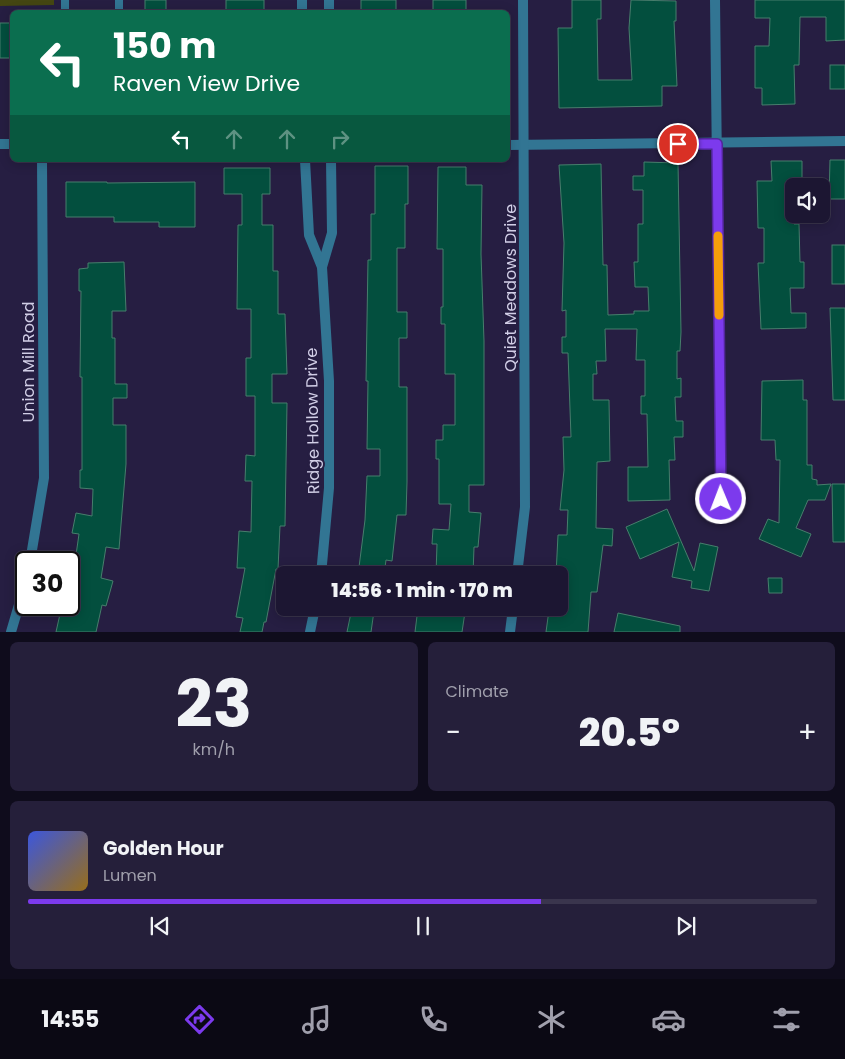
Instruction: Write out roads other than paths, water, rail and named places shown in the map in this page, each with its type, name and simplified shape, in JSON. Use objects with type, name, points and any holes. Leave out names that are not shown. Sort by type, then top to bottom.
[{"type":"street","name":"Quiet Meadows Drive","points":[[518,566],[525,507],[525,146],[522,0]]},
{"type":"street","points":[[715,0],[721,499]]},
{"type":"street","points":[[510,145],[845,141]]},
{"type":"street","name":"Union Mill Road","points":[[32,551],[44,478],[42,162]]},
{"type":"street","name":"Ridge Hollow Drive","points":[[305,162],[309,235],[322,267],[329,381],[329,488],[322,566]]},
{"type":"street","name":"Ridge Hollow Drive","points":[[322,267],[332,234],[331,162]]},
{"type":"street","points":[[11,632],[16,616]]},
{"type":"street","points":[[310,632],[313,616]]},
{"type":"street","points":[[510,632],[512,616]]}]
